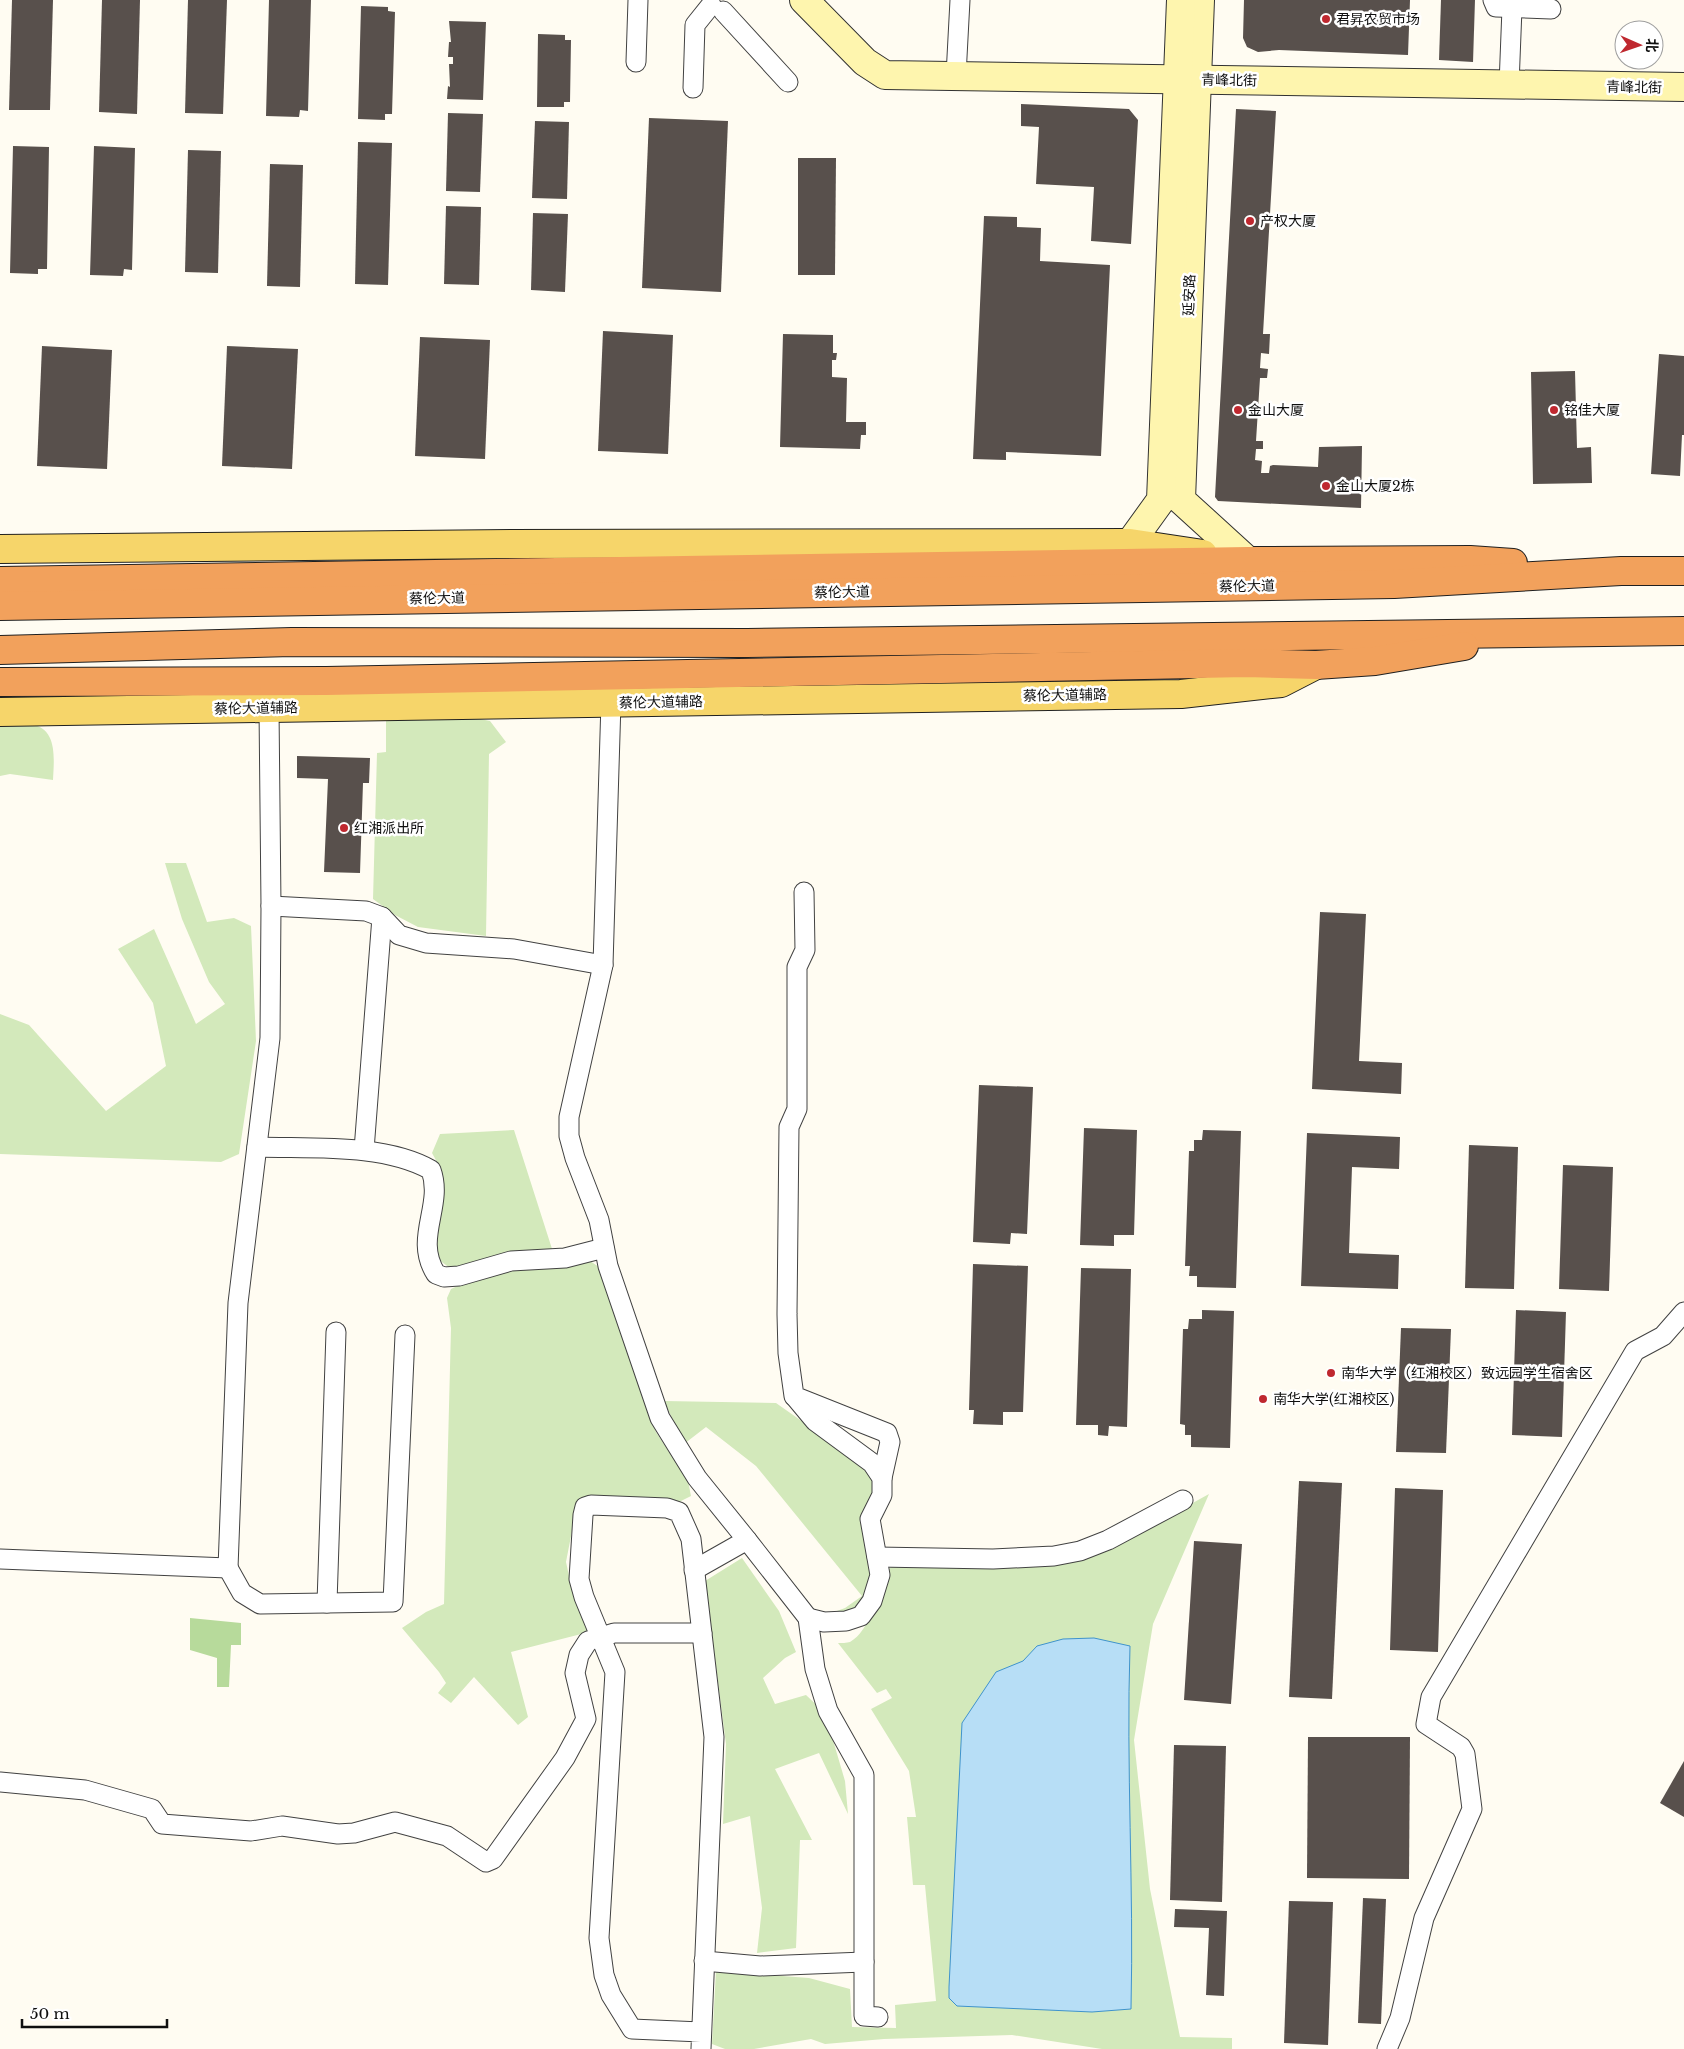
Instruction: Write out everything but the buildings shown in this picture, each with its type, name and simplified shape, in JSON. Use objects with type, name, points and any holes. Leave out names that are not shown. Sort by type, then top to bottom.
[{"type":"highway","points":[[0,581],[1248,561],[1470,560],[1621,571]]},
{"type":"highway","name":"蔡伦大道","points":[[0,606],[1394,584],[1621,571],[1684,571]]},
{"type":"highway","points":[[0,650],[292,642],[747,642],[1684,631]]},
{"type":"highway","points":[[0,682],[336,681],[1248,664],[1316,665],[1375,661],[1548,632]]},
{"type":"main road","name":"青峰北街","points":[[804,0],[865,62],[885,75],[1684,88]]},
{"type":"main road","name":"延安路","points":[[1180,0],[1187,80],[1181,500],[1248,561]]},
{"type":"main road","name":"延安路","points":[[1130,543],[1161,500],[1187,80],[1200,0]]},
{"type":"main road","points":[[0,549],[512,544],[1130,543],[1248,561]]},
{"type":"main road","name":"蔡伦大道辅路","points":[[0,712],[1181,694],[1281,683],[1316,665]]},
{"type":"street","points":[[636,62],[638,0]]},
{"type":"street","points":[[956,76],[960,0]]},
{"type":"street","points":[[1493,0],[1496,7],[1551,9]]},
{"type":"street","points":[[693,88],[696,25],[719,4],[788,82]]},
{"type":"street","points":[[1508,85],[1512,8]]},
{"type":"street","points":[[611,702],[603,966],[569,1117],[569,1136],[575,1158],[599,1220],[608,1266],[660,1418],[697,1478],[808,1618],[815,1669],[828,1711],[864,1775],[864,2016],[878,2017]]},
{"type":"street","points":[[269,708],[270,1038],[238,1303],[228,1568],[242,1593],[260,1604],[394,1602],[405,1335]]},
{"type":"street","points":[[804,892],[805,950],[797,967],[797,1109],[789,1127],[788,1353],[794,1396],[815,1421],[872,1463],[882,1478]]},
{"type":"street","points":[[271,906],[366,911],[382,917],[398,935],[426,943],[514,949],[603,966]]},
{"type":"street","points":[[364,1150],[382,917]]},
{"type":"street","points":[[257,1148],[364,1150],[419,1163],[431,1170],[435,1182],[435,1197],[428,1221],[426,1246],[428,1262],[436,1274],[444,1277],[459,1276],[511,1261],[565,1258],[604,1248]]},
{"type":"street","points":[[1387,2049],[1400,2018],[1424,1918],[1472,1809],[1465,1754],[1461,1747],[1426,1724],[1431,1697],[1635,1351],[1663,1336],[1684,1312]]},
{"type":"street","points":[[328,1603],[336,1332]]},
{"type":"street","points":[[794,1396],[887,1433],[890,1442],[882,1478],[882,1495],[870,1519],[880,1575],[872,1601],[861,1616],[846,1621],[824,1622],[808,1618]]},
{"type":"street","points":[[877,1557],[993,1559],[1054,1556],[1080,1551],[1108,1540],[1183,1500]]},
{"type":"street","points":[[591,1505],[658,1508],[679,1512],[691,1539],[702,1633],[714,1738],[701,2041],[632,2029],[611,1996],[604,1975],[599,1938],[615,1672],[584,1597],[579,1579],[585,1507],[591,1505]]},
{"type":"street","points":[[694,1570],[747,1540]]},
{"type":"street","points":[[0,1560],[228,1568]]},
{"type":"street","points":[[0,1782],[85,1790],[152,1809],[162,1824],[251,1831],[282,1826],[338,1834],[354,1833],[395,1822],[447,1836],[486,1862],[493,1859],[565,1758],[586,1719],[576,1673],[579,1655],[588,1642],[614,1633],[702,1633]]},
{"type":"street","points":[[704,1961],[760,1966],[864,1962]]},
{"type":"green space","points":[[386,716],[480,719],[490,721],[506,742],[489,754],[486,936],[418,927],[395,915],[373,899],[377,753],[386,752]]},
{"type":"green space","points":[[30,724],[46,731],[50,738],[54,754],[53,780],[10,774],[0,776],[0,725]]},
{"type":"green space","points":[[165,863],[186,863],[207,922],[234,918],[251,926],[256,1041],[239,1154],[221,1162],[0,1154],[0,1014],[29,1025],[106,1111],[166,1066],[153,1003],[118,949],[154,929],[196,1024],[225,1004],[209,982],[182,919]]},
{"type":"green space","points":[[514,1130],[553,1252],[521,1251],[503,1253],[482,1264],[450,1268],[439,1260],[436,1254],[436,1224],[442,1177],[432,1153],[440,1134]]},
{"type":"green space","points":[[578,1260],[590,1261],[599,1267],[656,1432],[688,1481],[691,1496],[673,1505],[577,1505],[566,1562],[573,1594],[589,1632],[511,1652],[528,1717],[518,1725],[474,1677],[451,1703],[438,1693],[446,1683],[402,1628],[426,1612],[444,1604],[451,1328],[447,1298],[451,1289],[481,1275]]},
{"type":"green space","points":[[664,1401],[776,1403],[870,1469],[878,1481],[872,1584],[855,1614],[826,1615],[845,1608],[862,1596],[756,1466],[706,1427],[684,1444]]},
{"type":"green space","points":[[1209,1494],[1153,1624],[1134,1740],[1150,1889],[1180,2037],[1232,2038],[1232,2049],[1102,2049],[1012,2035],[884,2039],[825,2044],[811,2039],[754,2049],[725,2049],[712,2044],[716,1971],[809,1978],[850,1989],[852,2027],[896,2028],[895,2005],[936,2001],[925,1885],[913,1885],[907,1817],[916,1817],[909,1771],[871,1709],[892,1698],[886,1689],[877,1693],[838,1643],[850,1642],[863,1629],[877,1600],[885,1573],[894,1564],[995,1566],[1077,1561],[1111,1548]]},
{"type":"green space","points":[[742,1558],[779,1611],[796,1652],[785,1658],[763,1678],[775,1704],[806,1695],[825,1713],[845,1781],[848,1814],[819,1753],[775,1769],[812,1840],[800,1840],[796,1948],[757,1953],[762,1908],[750,1816],[723,1824],[726,1744],[705,1581]]},
{"type":"green space","points":[[190,1618],[241,1623],[241,1645],[231,1645],[229,1687],[217,1687],[217,1658],[190,1650]]},
{"type":"water","points":[[1094,1638],[1130,1646],[1131,2009],[1092,2012],[957,2006],[949,1998],[949,1987],[962,1723],[996,1672],[1023,1661],[1037,1646],[1063,1639]]},
{"type":"place","name":"君昇农贸市场","points":[[1326,19]]},
{"type":"place","name":"产权大厦","points":[[1250,221]]},
{"type":"place","name":"金山大厦","points":[[1238,410]]},
{"type":"place","name":"铭佳大厦","points":[[1554,410]]},
{"type":"place","name":"金山大厦2栋","points":[[1326,486]]},
{"type":"place","name":"红湘派出所","points":[[344,828]]},
{"type":"place","name":"南华大学（红湘校区）致远园学生宿舍区","points":[[1331,1373]]},
{"type":"place","name":"南华大学(红湘校区)","points":[[1263,1399]]}]
